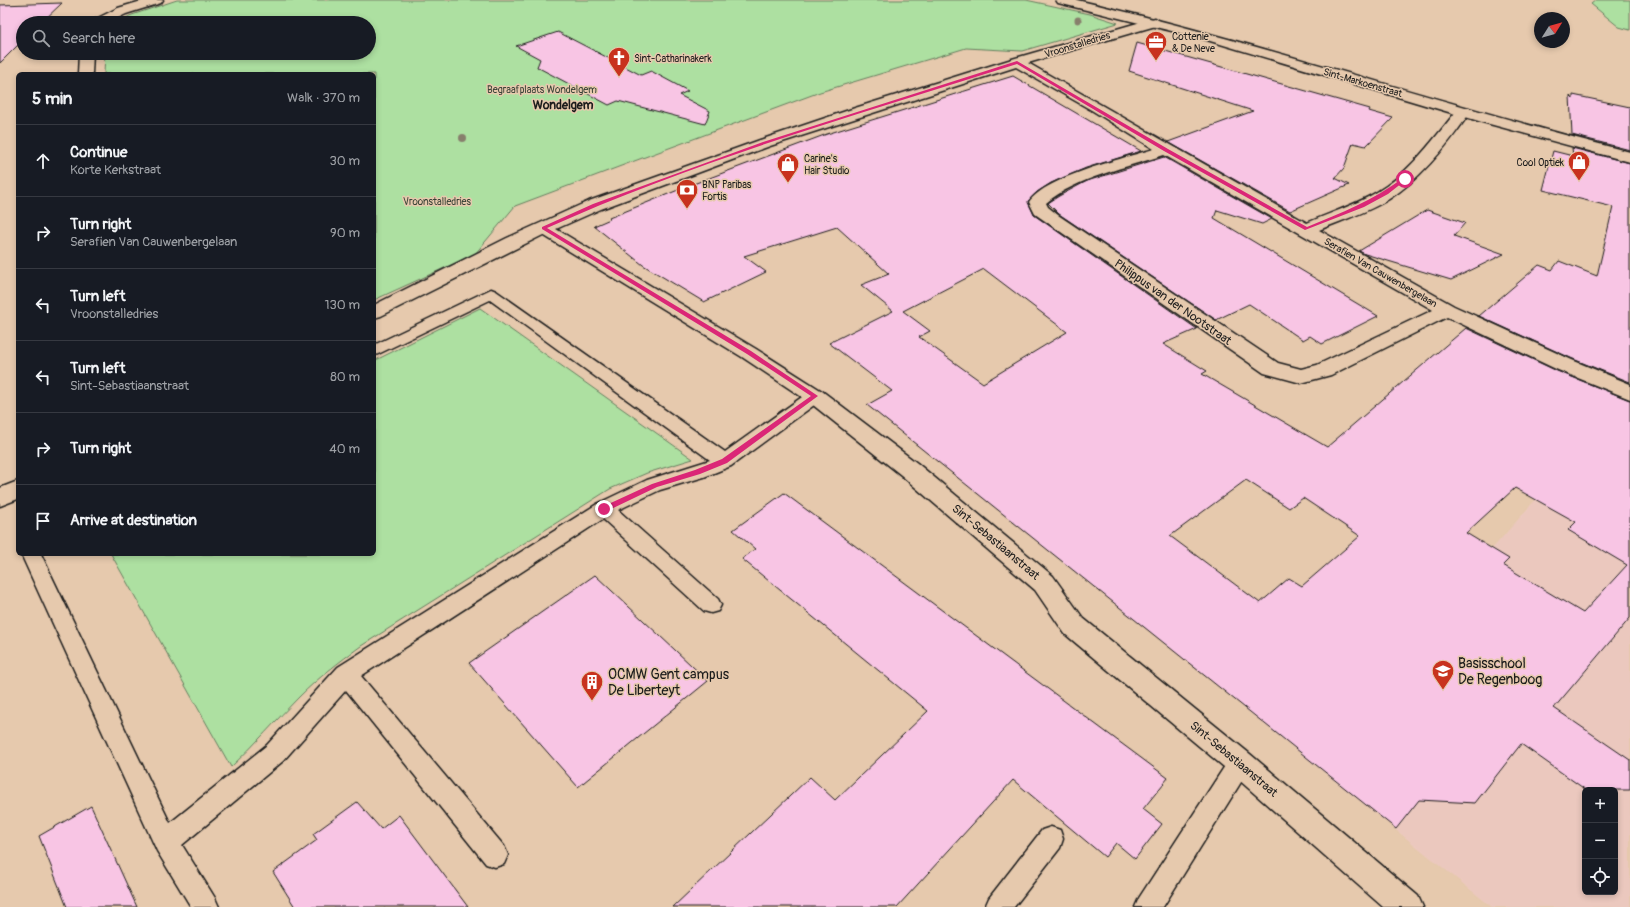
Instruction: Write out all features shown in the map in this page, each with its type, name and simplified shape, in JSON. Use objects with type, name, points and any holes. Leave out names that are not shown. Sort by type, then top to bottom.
[{"type":"street","points":[[107,16],[120,6],[157,0]]},
{"type":"street","name":"Sint-Markoenstraat","points":[[1062,0],[1155,22],[1630,157]]},
{"type":"street","name":"Vroonstalledries","points":[[376,311],[543,228],[595,205],[764,143],[1017,62],[1155,22]]},
{"type":"street","points":[[84,72],[85,60]]},
{"type":"street","name":"Serafien Van Cauwenbergelaan","points":[[1017,62],[1166,150],[1447,310],[1565,365],[1630,392]]},
{"type":"street","points":[[1307,229],[1362,206],[1386,193],[1405,179],[1464,111]]},
{"type":"street","name":"Philippus van der Nootstraat","points":[[1166,150],[1108,168],[1053,190],[1037,202],[1041,210],[1052,219],[1271,368],[1301,376],[1324,370],[1447,310]]},
{"type":"street","name":"Sint-Sebastiaanstraat","points":[[543,228],[742,348],[815,396],[909,469],[1044,583],[1074,626],[1240,763],[1407,907]]},
{"type":"street","points":[[0,498],[16,490]]},
{"type":"lane","points":[[376,350],[491,294],[725,461]]},
{"type":"lane","points":[[166,842],[275,753],[346,674],[604,509],[654,486],[698,472],[725,461],[815,396]]},
{"type":"lane","points":[[604,509],[711,605]]},
{"type":"lane","points":[[32,556],[166,842],[206,907]]},
{"type":"lane","points":[[346,674],[495,855]]},
{"type":"lane","points":[[1148,907],[1240,763]]},
{"type":"lane","points":[[998,907],[1051,839]]},
{"type":"shaded area","name":"Basisschool De Regenboog","points":[[1575,455],[1630,480],[1630,907],[1492,907],[1240,705],[1444,519],[1492,549]]},
{"type":"green space","name":"Begraafplaats Wondelgem","points":[[177,0],[1026,0],[1090,14],[1118,23],[1022,51],[966,48],[820,92],[645,157],[515,206],[475,254],[376,299],[376,72],[104,72],[105,60],[376,60],[376,16],[130,16]]},
{"type":"green space","points":[[1596,0],[1630,0],[1630,30],[1619,27],[1591,4]]},
{"type":"green space","points":[[480,308],[693,459],[647,473],[610,489],[361,646],[329,670],[306,690],[231,767],[112,556],[376,556],[376,360]]},
{"type":"building","points":[[62,3],[48,16],[16,16],[16,47],[0,63],[0,5]]},
{"type":"building","name":"Sint-Catharinakerk","points":[[558,32],[641,75],[651,71],[688,91],[679,95],[710,111],[705,124],[618,101],[609,105],[537,67],[540,59],[516,46]]},
{"type":"building","points":[[1137,43],[1370,109],[1369,111],[1393,118],[1366,146],[1353,143],[1344,168],[1335,178],[1349,185],[1290,211],[1168,142],[1253,111],[1129,71]]},
{"type":"building","points":[[1013,76],[1141,151],[1086,168],[1051,183],[1037,192],[1028,201],[1034,215],[1197,329],[1163,344],[1207,371],[1202,374],[1327,447],[1466,328],[1557,371],[1630,400],[1630,618],[1554,708],[1630,760],[1630,790],[1618,790],[1618,787],[1582,787],[1521,744],[1475,803],[1419,800],[1396,829],[867,405],[892,391],[829,343],[893,311],[861,285],[889,274],[837,227],[744,256],[766,272],[704,302],[643,265],[594,226],[610,219],[609,218],[688,186],[827,134]],"holes":[[[984,269],[1067,332],[983,383],[919,337],[930,331],[903,311]],[[1246,480],[1289,508],[1303,498],[1360,536],[1302,586],[1289,578],[1260,603],[1170,536]],[[1515,488],[1576,522],[1568,530],[1627,565],[1583,613],[1503,565],[1509,559],[1466,533]]]},
{"type":"building","points":[[1573,95],[1630,107],[1630,150],[1572,135],[1570,96],[1573,99]]},
{"type":"building","points":[[1572,148],[1630,163],[1630,382],[1573,359],[1479,316],[1539,265],[1552,270],[1559,261],[1597,276],[1613,207],[1543,190],[1553,151],[1573,156]]},
{"type":"building","points":[[1164,157],[1272,219],[1262,224],[1217,210],[1214,218],[1378,316],[1322,344],[1310,336],[1303,340],[1249,304],[1216,320],[1059,214],[1048,203],[1087,181]]},
{"type":"building","points":[[1427,210],[1465,223],[1454,236],[1504,254],[1451,280],[1359,251]]},
{"type":"building","name":"OCMW Gent campus De Liberteyt","points":[[784,493],[1168,778],[1143,809],[1162,824],[1135,859],[1116,843],[1105,857],[1013,780],[897,907],[673,907],[810,777],[835,800],[928,711],[742,559],[755,549],[733,530]]},
{"type":"building","points":[[595,575],[708,681],[578,787],[469,663]]},
{"type":"building","points":[[357,802],[381,829],[399,815],[468,907],[295,907],[273,872],[317,840],[313,834]]},
{"type":"building","points":[[91,806],[137,907],[67,907],[39,836]]},
{"type":"place","name":"Cottenie & De Neve","points":[[1156,62]]},
{"type":"place","name":"Sint-Catharinakerk","points":[[619,78]]},
{"type":"place","name":"Cool Optiek","points":[[1579,182]]},
{"type":"place","name":"Carine's Hair Studio","points":[[788,184]]},
{"type":"place","name":"BNP Paribas Fortis","points":[[687,210]]},
{"type":"place","name":"Basisschool De Regenboog","points":[[1443,690]]},
{"type":"place","name":"OCMW Gent campus De Liberteyt","points":[[592,702]]},
{"type":"district","name":"Wondelgem","points":[[563,105]]},
{"type":"route","points":[[604,509],[654,486],[698,472],[725,461],[815,396],[749,353],[543,228],[595,205],[675,177],[764,143],[860,111],[1017,62],[1098,108],[1166,150],[1307,229],[1362,206],[1386,193],[1405,179]]}]
